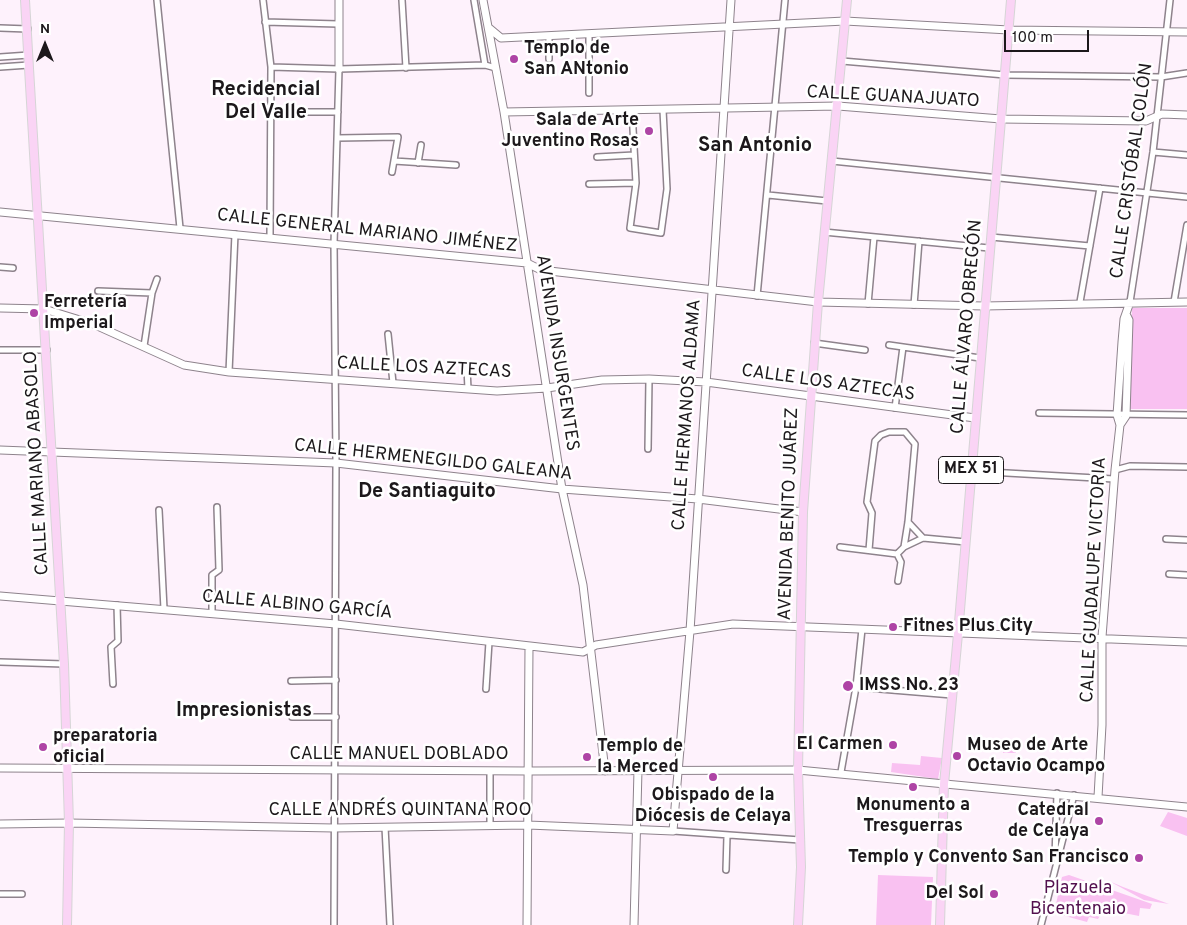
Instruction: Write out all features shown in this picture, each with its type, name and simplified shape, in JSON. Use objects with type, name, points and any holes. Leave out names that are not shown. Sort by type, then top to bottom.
[{"type":"main road","name":"CALLE MARIANO ABASOLO","points":[[25,0],[64,664],[69,823],[67,925]]},
{"type":"main road","points":[[338,69],[339,0]]},
{"type":"main road","name":"AVENIDA INSURGENTES","points":[[483,0],[504,112],[562,489],[583,584],[605,771]]},
{"type":"main road","name":"CALLE HERMANOS ALDAMA","points":[[673,831],[690,631],[731,0]]},
{"type":"main road","name":"AVENIDA BENITO JUÁREZ","points":[[798,925],[800,840],[798,770],[803,512],[814,343],[847,0]]},
{"type":"main road","name":"CALLE ÁLVARO OBREGÓN","points":[[940,925],[944,784],[1011,0]]},
{"type":"main road","points":[[487,26],[500,38],[845,22],[1009,30],[1187,32]]},
{"type":"main road","points":[[496,68],[499,64],[495,46],[500,38]]},
{"type":"main road","name":"CALLE GUANAJUATO","points":[[504,112],[838,106],[1001,120],[1146,121],[1157,116],[1187,115]]},
{"type":"main road","name":"CALLE GENERAL MARIANO JIMÉNEZ","points":[[0,212],[39,214],[527,263],[541,270],[818,302],[984,306],[1080,302],[1187,302]]},
{"type":"main road","name":"CALLE CRISTÓBAL COLÓN","points":[[1127,316],[1130,302]]},
{"type":"main road","name":"CALLE LOS AZTECAS","points":[[0,308],[44,309],[93,324],[184,365],[229,372],[497,391],[547,388],[602,380],[649,379],[706,382],[975,418]]},
{"type":"main road","points":[[1120,424],[1126,416],[1129,320],[1127,316]]},
{"type":"main road","name":"CALLE GUADALUPE VICTORIA","points":[[1098,797],[1102,725],[1102,637],[1120,424],[1117,415],[1122,342],[1124,319],[1127,316]]},
{"type":"main road","name":"CALLE HERMENEGILDO GALEANA","points":[[0,450],[336,463],[562,489],[698,499],[803,512]]},
{"type":"main road","name":"CALLE ALBINO GARCÍA","points":[[0,596],[336,624],[583,652],[596,645],[733,624],[958,634],[1102,637],[1187,642]]},
{"type":"main road","points":[[527,925],[529,647]]},
{"type":"main road","name":"CALLE MANUEL DOBLADO","points":[[0,768],[490,771],[798,770],[841,772],[944,784],[1187,806]]},
{"type":"main road","points":[[634,925],[638,770]]},
{"type":"main road","name":"CALLE ANDRÉS QUINTANA ROO","points":[[0,824],[69,823],[334,828],[528,825],[673,831]]},
{"type":"street","points":[[157,0],[180,228]]},
{"type":"street","points":[[263,0],[271,67],[270,237]]},
{"type":"street","points":[[402,0],[406,68]]},
{"type":"street","points":[[474,0],[485,65]]},
{"type":"street","points":[[757,296],[777,108],[785,0]]},
{"type":"street","name":"CALLE CRISTÓBAL COLÓN","points":[[1130,302],[1153,152],[1170,0]]},
{"type":"street","points":[[265,22],[338,24]]},
{"type":"street","points":[[0,28],[28,29]]},
{"type":"street","points":[[589,34],[589,93]]},
{"type":"street","points":[[549,59],[550,36]]},
{"type":"street","points":[[0,57],[29,55]]},
{"type":"street","points":[[842,61],[1005,75],[1161,77],[1187,73]]},
{"type":"street","points":[[0,67],[29,65]]},
{"type":"street","points":[[271,67],[338,69],[485,65],[496,68]]},
{"type":"street","points":[[334,925],[336,463],[334,244],[338,138],[338,69]]},
{"type":"street","points":[[632,111],[636,183],[630,228],[661,233],[667,189],[663,110]]},
{"type":"street","points":[[270,112],[338,112]]},
{"type":"street","points":[[338,138],[398,137],[392,172]]},
{"type":"street","points":[[418,163],[421,144]]},
{"type":"street","points":[[1153,152],[1187,155]]},
{"type":"street","points":[[597,157],[634,155]]},
{"type":"street","points":[[394,161],[456,164]]},
{"type":"street","points":[[832,161],[1187,197]]},
{"type":"street","points":[[589,184],[636,183]]},
{"type":"street","points":[[1080,302],[1100,188]]},
{"type":"street","points":[[768,195],[828,201]]},
{"type":"street","points":[[1174,302],[1187,225]]},
{"type":"street","points":[[824,232],[990,248]]},
{"type":"street","points":[[229,372],[235,234]]},
{"type":"street","points":[[868,304],[874,237]]},
{"type":"street","points":[[990,237],[1090,246]]},
{"type":"street","points":[[914,305],[919,241]]},
{"type":"street","points":[[0,267],[13,268]]},
{"type":"street","points":[[144,346],[152,293],[157,279]]},
{"type":"street","points":[[98,291],[152,293]]},
{"type":"street","points":[[388,334],[393,383]]},
{"type":"street","points":[[814,343],[865,350]]},
{"type":"street","points":[[889,345],[980,358]]},
{"type":"street","points":[[894,408],[903,346]]},
{"type":"street","points":[[0,350],[47,350]]},
{"type":"street","points":[[467,368],[468,389]]},
{"type":"street","points":[[648,448],[649,379]]},
{"type":"street","points":[[1040,413],[1126,416],[1187,415]]},
{"type":"street","points":[[869,550],[872,513],[867,502],[876,441],[881,435],[888,432],[905,432],[915,444],[904,547]]},
{"type":"street","points":[[1115,470],[1130,466],[1187,467]]},
{"type":"street","points":[[971,471],[1114,479]]},
{"type":"street","points":[[212,613],[212,575],[219,570],[217,507]]},
{"type":"street","points":[[159,510],[164,609]]},
{"type":"street","points":[[908,522],[923,538]]},
{"type":"street","points":[[897,554],[904,547],[923,538],[966,542]]},
{"type":"street","points":[[1166,539],[1187,540]]},
{"type":"street","points":[[840,547],[897,554]]},
{"type":"street","points":[[897,554],[901,562],[898,581]]},
{"type":"street","points":[[1169,574],[1187,575]]},
{"type":"street","points":[[113,684],[111,647],[118,641],[117,606]]},
{"type":"street","points":[[841,772],[856,687],[862,629]]},
{"type":"street","points":[[486,689],[488,642]]},
{"type":"street","points":[[0,662],[64,664]]},
{"type":"street","points":[[291,681],[336,680]]},
{"type":"street","points":[[856,687],[952,695]]},
{"type":"street","points":[[292,717],[336,717]]},
{"type":"street","points":[[490,771],[490,826]]},
{"type":"street","points":[[1055,866],[1057,793]]},
{"type":"street","points":[[1041,925],[1074,795]]},
{"type":"street","points":[[385,827],[390,925]]},
{"type":"street","name":"CALLE ANDRÉS QUINTANA ROO","points":[[673,831],[800,840]]},
{"type":"street","points":[[726,870],[727,836]]},
{"type":"street","points":[[0,894],[22,894]]},
{"type":"green space","points":[[1132,308],[1187,308],[1187,409],[1130,409]]},
{"type":"green space","points":[[1004,740],[1018,740],[1016,753],[1003,753]]},
{"type":"green space","points":[[921,756],[942,758],[938,779],[891,772],[892,763],[920,765]]},
{"type":"green space","points":[[1168,812],[1187,818],[1187,836],[1160,826]]},
{"type":"green space","points":[[878,875],[933,877],[931,925],[876,925]]},
{"type":"green space","name":"Plazuela Bicentenaio","points":[[1069,875],[1152,904],[1150,909],[1140,908],[1139,916],[1104,909],[1098,919],[1089,917],[1087,922],[1054,913],[1062,877]]},
{"type":"green space","points":[[1109,881],[1123,887],[1169,904],[1144,900]]},
{"type":"place","name":"Templo de San ANtonio","points":[[514,59]]},
{"type":"place","name":"Sala de Arte Juventino Rosas","points":[[649,131]]},
{"type":"place","name":"Ferretería Imperial","points":[[34,313]]},
{"type":"place","name":"Fitnes Plus City","points":[[893,627]]},
{"type":"place","name":"IMSS No. 23","points":[[848,686]]},
{"type":"place","name":"El Carmen","points":[[893,745]]},
{"type":"place","name":"preparatoria oficial","points":[[43,747]]},
{"type":"place","name":"Museo de Arte Octavio Ocampo","points":[[957,756]]},
{"type":"place","name":"Templo de la Merced","points":[[587,757]]},
{"type":"place","name":"Obispado de la Diócesis de Celaya","points":[[713,777]]},
{"type":"place","name":"Monumento a Tresguerras","points":[[913,787]]},
{"type":"place","name":"Catedral de Celaya","points":[[1099,821]]},
{"type":"place","name":"Templo y Convento San Francisco","points":[[1139,858]]},
{"type":"place","name":"Del Sol","points":[[994,894]]},
{"type":"district","name":"Recidencial Del Valle","points":[[266,102]]},
{"type":"district","name":"San Antonio","points":[[755,147]]},
{"type":"district","name":"De Santiaguito","points":[[427,493]]},
{"type":"district","name":"Impresionistas","points":[[244,712]]}]
